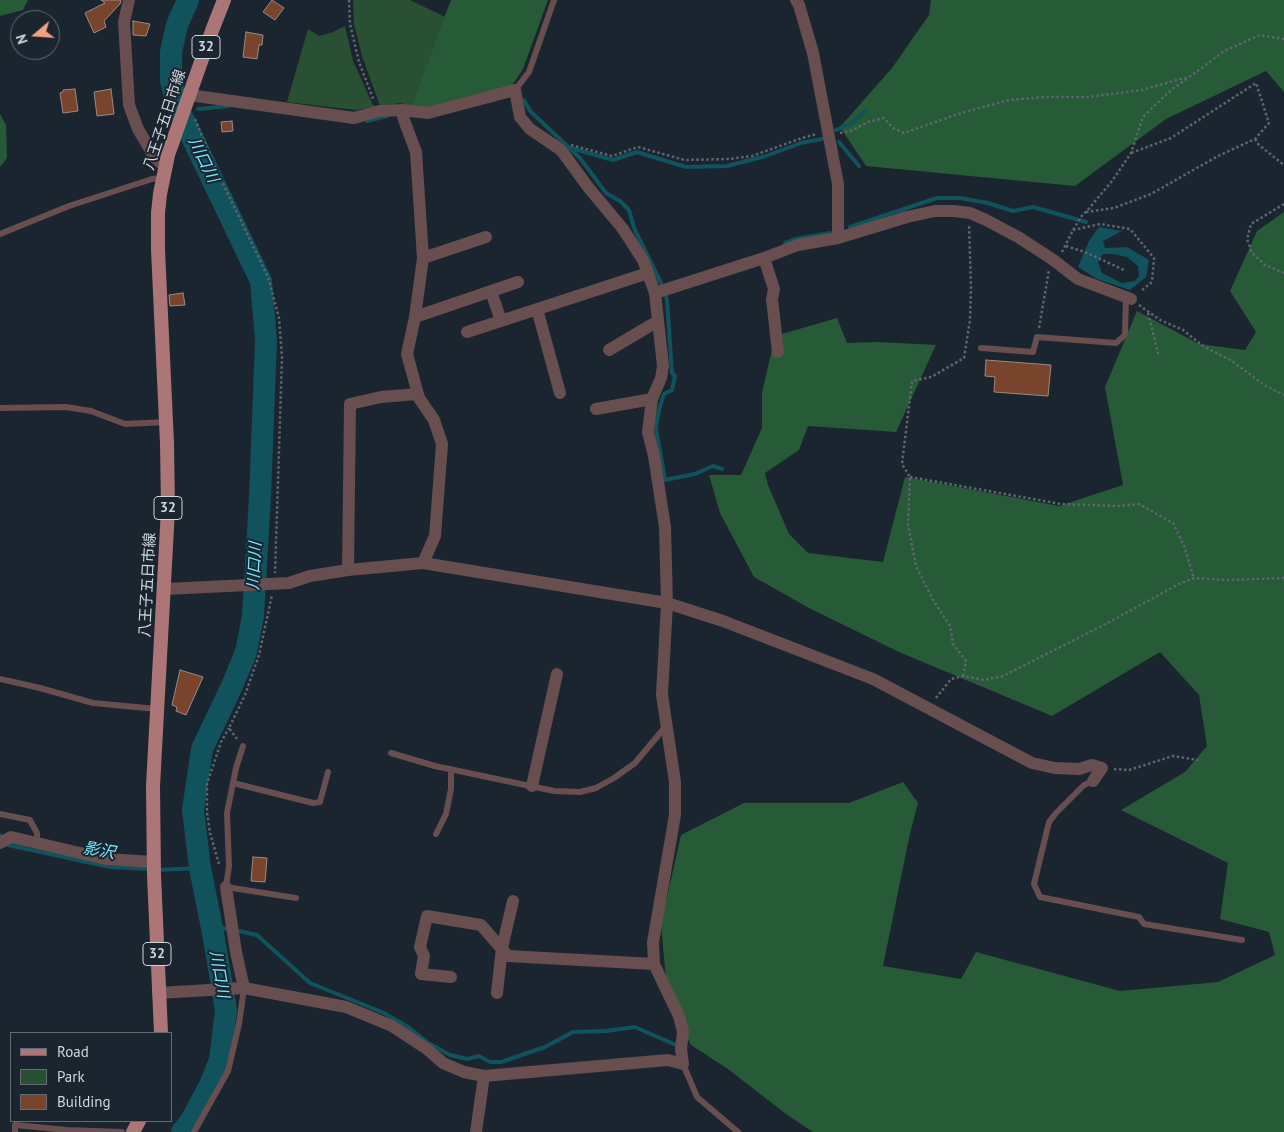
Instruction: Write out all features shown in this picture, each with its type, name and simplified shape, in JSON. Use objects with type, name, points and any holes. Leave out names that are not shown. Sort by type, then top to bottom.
[{"type":"main road","name":"八王子五日市線","points":[[161,1032],[158,993],[153,786],[168,509],[158,237],[160,194],[165,166],[224,0]]},
{"type":"street","points":[[129,0],[124,22],[129,105],[132,117],[144,140],[155,158],[165,166]]},
{"type":"street","points":[[796,0],[813,53],[838,184],[838,238]]},
{"type":"street","points":[[158,993],[240,988],[346,1007],[392,1026],[427,1049],[443,1063],[464,1072],[484,1076],[668,1060],[683,1064],[681,1049],[683,1032],[681,1024],[654,964],[653,942],[676,815],[675,782],[662,695],[667,603],[665,527],[654,456],[648,432],[652,399],[661,378],[663,366],[656,293],[643,260],[623,229],[588,187],[561,150],[530,129],[520,117],[515,90],[428,112],[402,110],[379,112],[354,118],[189,95]]},
{"type":"street","points":[[402,110],[416,152],[423,258],[408,354],[418,398],[434,420],[442,444],[435,536],[423,563]]},
{"type":"street","points":[[656,293],[798,245],[838,238],[934,211],[954,211],[970,213],[986,220],[1018,237],[1078,279],[1128,299]]},
{"type":"street","points":[[423,258],[486,237]]},
{"type":"street","points":[[764,258],[774,289],[772,299],[778,352]]},
{"type":"street","points":[[467,332],[648,273]]},
{"type":"street","points":[[415,317],[518,282]]},
{"type":"street","points":[[491,291],[501,321]]},
{"type":"street","points":[[536,309],[560,393]]},
{"type":"street","points":[[609,350],[658,321]]},
{"type":"street","points":[[348,570],[350,404],[381,397],[417,394]]},
{"type":"street","points":[[596,408],[652,399]]},
{"type":"street","points":[[165,589],[275,584],[348,570],[423,563],[667,603],[723,621],[873,679],[1032,763],[1055,768],[1079,769],[1092,765],[1102,768],[1093,781]]},
{"type":"street","points":[[532,786],[557,674]]},
{"type":"street","points":[[5,840],[37,843],[106,860],[154,868]]},
{"type":"street","points":[[226,887],[240,988]]},
{"type":"street","points":[[497,993],[502,948],[514,901]]},
{"type":"street","points":[[451,977],[421,974],[424,956],[420,947],[427,916],[481,925],[508,956],[654,964]]},
{"type":"street","points":[[476,1132],[484,1076]]},
{"type":"lane","points":[[515,90],[529,72],[554,0]]},
{"type":"lane","points":[[0,234],[69,206],[152,179],[165,166]]},
{"type":"lane","points":[[981,348],[1033,352],[1037,338],[1116,343],[1125,335],[1128,299]]},
{"type":"lane","points":[[0,408],[66,407],[91,411],[125,424],[166,422]]},
{"type":"lane","points":[[0,679],[93,703],[157,709]]},
{"type":"lane","points":[[391,753],[435,766],[554,791],[580,792],[596,788],[635,763],[666,726]]},
{"type":"lane","points":[[243,746],[227,813],[229,866],[226,887],[296,898]]},
{"type":"lane","points":[[436,834],[446,814],[451,789],[452,769]]},
{"type":"lane","points":[[233,783],[313,803],[320,802],[328,772]]},
{"type":"lane","points":[[1093,781],[1084,785],[1049,822],[1034,884],[1040,897],[1138,917],[1144,924],[1242,940]]},
{"type":"lane","points":[[0,814],[30,820],[37,833],[37,843]]},
{"type":"lane","points":[[194,1132],[228,1072],[239,1024],[240,988]]},
{"type":"lane","points":[[683,1064],[697,1097],[738,1132]]},
{"type":"lane","points":[[15,1132],[15,1124],[67,1130],[122,1132]]},
{"type":"path","points":[[350,0],[350,24],[359,62],[379,112]]},
{"type":"path","points":[[1056,262],[1082,214],[1086,212],[1112,181],[1130,153],[1143,117],[1171,90],[1224,51],[1260,35],[1284,39]]},
{"type":"path","points":[[568,144],[612,156],[638,147],[685,160],[729,159],[752,156],[802,138],[827,132],[838,134],[851,131],[868,122],[884,118],[893,128],[904,133],[961,113],[1009,100],[1046,97],[1088,98],[1142,90],[1191,76]]},
{"type":"path","points":[[1086,212],[1114,208],[1151,194],[1218,156],[1255,139],[1269,122],[1256,83],[1171,138],[1130,153]]},
{"type":"path","points":[[189,95],[196,122],[214,165],[268,277],[279,318],[282,358],[275,584],[260,655],[237,713],[221,742],[212,766],[208,784],[207,802],[210,833],[226,887]]},
{"type":"path","points":[[1255,139],[1259,145],[1284,165]]},
{"type":"path","points":[[1284,204],[1250,224],[1247,239],[1252,254],[1265,265],[1284,273]]},
{"type":"path","points":[[1074,228],[1100,224],[1130,229],[1154,258],[1152,282],[1128,299],[1160,320],[1183,330],[1203,346],[1232,361],[1264,385],[1284,395]]},
{"type":"path","points":[[962,676],[966,661],[953,644],[950,626],[933,600],[916,566],[908,524],[910,476],[902,464],[912,381],[931,377],[964,358],[970,320],[971,287],[968,231]]},
{"type":"path","points":[[1066,246],[1085,252],[1124,270]]},
{"type":"path","points":[[1040,320],[1048,275]]},
{"type":"path","points":[[1148,312],[1159,358]]},
{"type":"path","points":[[910,476],[1061,504],[1119,506],[1139,504],[1173,523],[1184,546],[1194,578]]},
{"type":"path","points":[[928,707],[951,679],[962,676],[984,680],[1003,676],[1102,626],[1179,584],[1194,578],[1228,580],[1284,578]]},
{"type":"path","points":[[229,728],[243,746]]},
{"type":"path","points":[[1102,768],[1129,770],[1173,756],[1198,760]]},
{"type":"green space","points":[[0,0],[28,0],[23,10],[10,10],[10,13],[0,16]]},
{"type":"green space","points":[[353,0],[410,0],[445,17],[411,106],[400,103],[380,106],[362,56],[354,24]]},
{"type":"green space","points":[[451,0],[548,0],[523,69],[509,90],[425,111],[411,106]]},
{"type":"green space","points":[[931,0],[1284,0],[1284,92],[1266,71],[1166,119],[1075,186],[866,166],[840,127],[892,68],[929,15]]},
{"type":"green space","points":[[345,26],[353,61],[374,107],[356,110],[287,102],[308,29],[319,36]]},
{"type":"green space","points":[[0,114],[6,125],[7,158],[0,167]]},
{"type":"green space","points":[[1284,212],[1284,1132],[813,1132],[786,1114],[728,1069],[691,1045],[668,1001],[661,924],[681,835],[744,803],[849,803],[903,782],[918,803],[883,966],[961,979],[976,952],[1120,991],[1218,982],[1275,955],[1269,932],[1220,919],[1228,863],[1121,810],[1185,772],[1207,746],[1199,695],[1160,652],[1052,716],[899,652],[809,608],[754,577],[720,513],[709,475],[741,475],[762,428],[762,393],[775,336],[837,318],[847,343],[878,342],[936,345],[896,432],[808,426],[799,450],[765,473],[768,485],[789,534],[808,553],[883,562],[905,477],[1059,506],[1123,485],[1105,387],[1137,311],[1199,344],[1245,350],[1256,332],[1230,291],[1257,231]]},
{"type":"water","points":[[1099,227],[1122,231],[1103,241],[1105,248],[1127,247],[1149,260],[1146,277],[1130,290],[1097,279],[1078,267],[1089,241]],"holes":[[[1103,254],[1127,257],[1138,266],[1139,276],[1135,281],[1122,283],[1102,273],[1098,262]]]},
{"type":"building","points":[[101,0],[121,0],[120,4],[104,21],[106,27],[94,33],[85,13],[105,3]]},
{"type":"building","points":[[272,0],[284,8],[275,20],[263,12]]},
{"type":"building","points":[[133,21],[150,24],[146,36],[133,35]]},
{"type":"building","points":[[246,32],[263,35],[257,59],[243,57]]},
{"type":"building","points":[[75,89],[78,111],[63,113],[60,93],[63,90]]},
{"type":"building","points":[[111,89],[114,114],[97,116],[94,92]]},
{"type":"building","points":[[232,121],[233,131],[222,132],[221,122]]},
{"type":"building","points":[[183,293],[185,305],[170,306],[169,295]]},
{"type":"building","points":[[986,360],[1051,365],[1048,396],[994,392],[995,377],[985,376]]},
{"type":"building","points":[[180,670],[203,677],[186,715],[176,711],[177,707],[172,705]]},
{"type":"building","points":[[253,857],[267,858],[265,882],[251,881]]},
{"type":"waterway","name":"川口川","points":[[182,1132],[191,1121],[210,1085],[220,1060],[226,1010],[200,868],[193,810],[202,749],[246,652],[253,616],[266,340],[261,281],[178,108],[171,81],[171,52],[177,25],[188,0]]},
{"type":"waterway","points":[[524,100],[530,111],[580,158],[606,193],[620,201],[629,210],[634,228],[662,285],[667,300],[672,373],[675,376],[672,390],[664,394],[656,428],[665,480],[695,474],[713,466],[722,469]]},
{"type":"waterway","points":[[198,109],[229,106]]},
{"type":"waterway","points":[[836,130],[852,123],[865,111]]},
{"type":"waterway","points":[[367,121],[387,116]]},
{"type":"waterway","points":[[571,148],[613,160],[637,152],[686,167],[727,166],[766,156],[801,143],[822,139]]},
{"type":"waterway","points":[[839,142],[859,166]]},
{"type":"waterway","points":[[850,227],[937,198],[960,198],[988,203],[1013,211],[1033,207],[1086,222]]},
{"type":"waterway","points":[[785,243],[796,239],[830,233]]},
{"type":"waterway","name":"影沢","points":[[0,835],[8,845],[110,867],[150,869]]},
{"type":"waterway","name":"影沢","points":[[157,870],[200,868]]},
{"type":"waterway","points":[[211,922],[226,929]]},
{"type":"waterway","points":[[239,931],[257,935],[310,983],[384,1013],[450,1055],[467,1059],[479,1056],[490,1062],[501,1062],[545,1047],[573,1032],[606,1031],[635,1027],[676,1045]]}]
